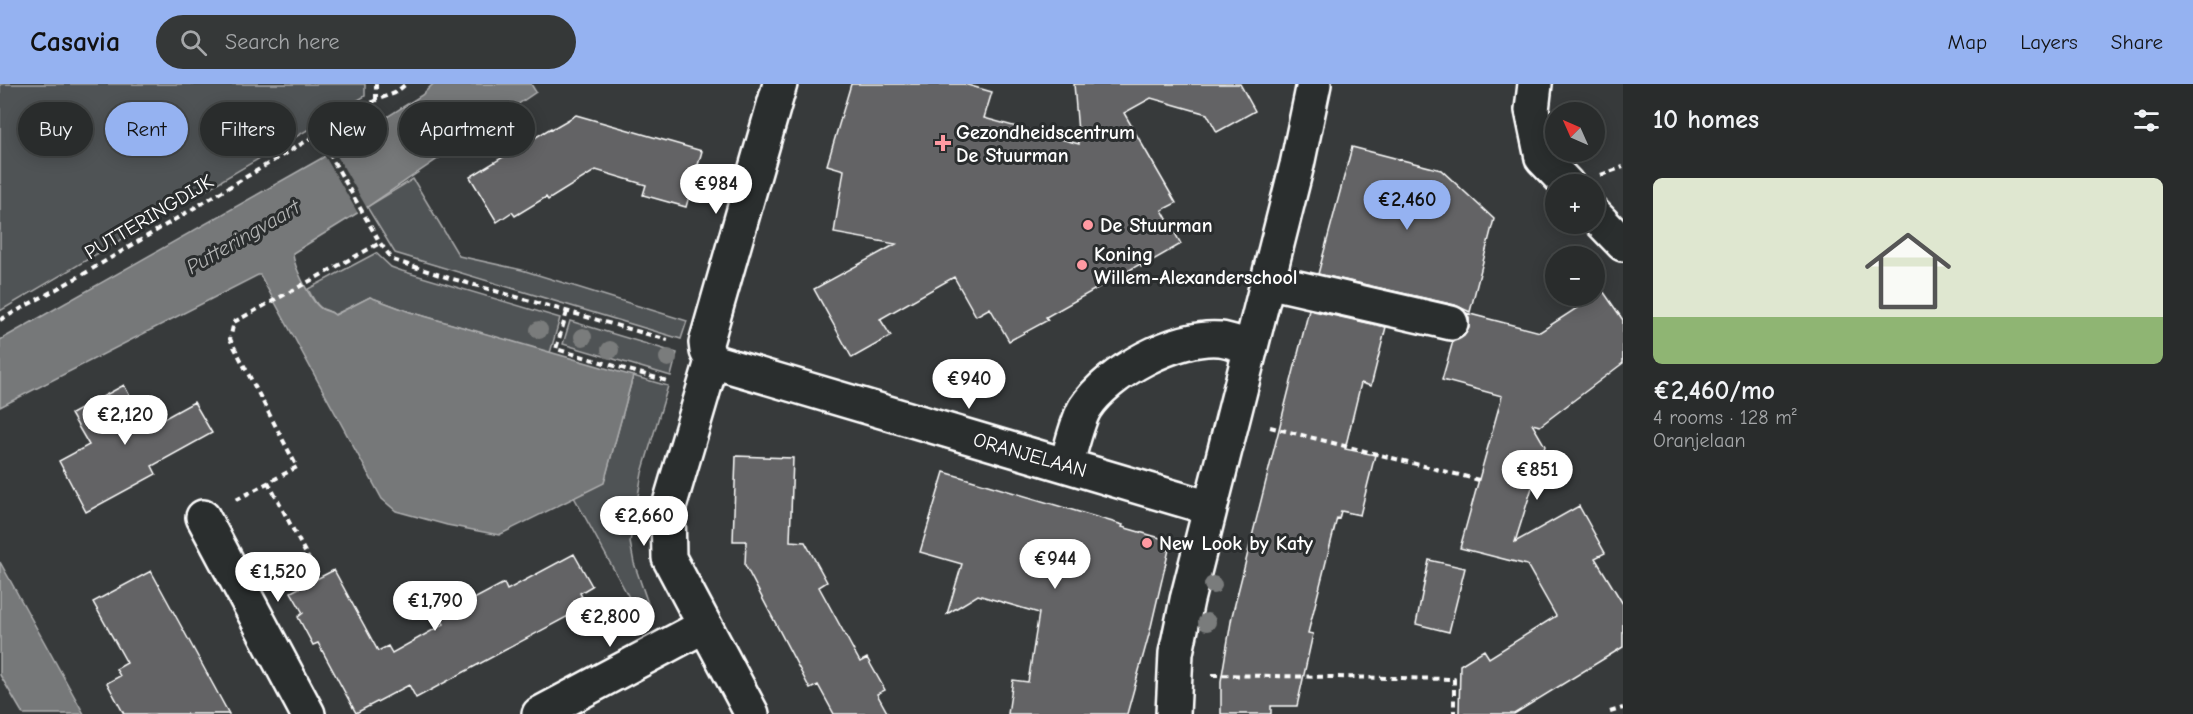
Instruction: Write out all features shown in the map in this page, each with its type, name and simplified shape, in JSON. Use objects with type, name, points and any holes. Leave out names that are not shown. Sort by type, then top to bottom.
[{"type":"street","points":[[752,714],[669,558],[668,510],[708,368],[706,344],[780,84]]},
{"type":"street","points":[[1173,714],[1176,653],[1210,508],[1297,165],[1314,84]]},
{"type":"street","points":[[1535,84],[1532,110],[1542,158],[1557,174]]},
{"type":"street","points":[[1605,225],[1623,244]]},
{"type":"street","points":[[1267,282],[1451,323]]},
{"type":"street","points":[[1066,465],[1084,409],[1111,380],[1144,359],[1183,342],[1220,339],[1251,347]]},
{"type":"street","name":"ORANJELAAN","points":[[708,368],[1066,465],[1210,508]]},
{"type":"street","points":[[204,517],[308,714]]},
{"type":"street","points":[[539,714],[704,626]]},
{"type":"path","points":[[376,84],[376,100]]},
{"type":"path","name":"PUTTERINGDIJK","points":[[373,102],[395,93],[406,84]]},
{"type":"path","name":"PUTTERINGDIJK","points":[[0,320],[82,275],[308,140]]},
{"type":"path","points":[[330,156],[380,243],[393,260],[567,312],[708,368]]},
{"type":"path","points":[[204,517],[297,467],[230,339],[234,322],[380,243]]},
{"type":"path","points":[[567,312],[556,349],[708,368]]},
{"type":"path","points":[[1234,418],[1479,480]]},
{"type":"path","points":[[250,604],[315,570],[268,482]]},
{"type":"path","points":[[1175,674],[1454,679],[1454,714]]},
{"type":"path","points":[[1610,712],[1623,708]]},
{"type":"shaded area","points":[[0,84],[365,84],[365,96],[355,102],[308,102],[308,130],[296,137],[296,102],[200,102],[200,156],[263,156],[0,311]]},
{"type":"shaded area","points":[[413,179],[459,256],[522,270],[687,321],[681,339],[395,253],[367,207]]},
{"type":"shaded area","points":[[376,253],[391,267],[402,271],[560,318],[550,353],[410,312],[370,297],[334,315],[316,303],[308,289]]},
{"type":"shaded area","points":[[570,321],[677,353],[671,376],[563,344]]},
{"type":"shaded area","points":[[633,376],[668,386],[642,473],[630,542],[634,563],[652,615],[642,621],[574,497],[604,482]]},
{"type":"water","points":[[433,84],[531,84],[536,92],[521,102],[411,102]]},
{"type":"water","name":"Putteringvaart","points":[[399,109],[399,156],[442,156],[367,207],[293,253],[299,274],[308,292],[318,305],[335,315],[370,297],[410,312],[633,376],[604,483],[499,535],[447,525],[396,511],[382,499],[260,275],[0,407],[0,340],[325,156],[387,156],[387,117]]},
{"type":"water","points":[[0,562],[84,714],[23,714],[0,675]]},
{"type":"pier","points":[[325,156],[337,156],[368,210],[359,215]]},
{"type":"building","points":[[851,84],[964,84],[992,92],[984,118],[1079,144],[1074,84],[1240,84],[1255,111],[1217,132],[1207,114],[1151,98],[1124,113],[1176,203],[1162,210],[1181,244],[1141,267],[1140,264],[1046,317],[1048,320],[1009,341],[990,308],[976,316],[954,277],[880,319],[891,336],[852,358],[814,289],[896,244],[834,233],[844,170],[827,165]]},
{"type":"building","points":[[576,115],[702,151],[686,207],[643,195],[646,185],[596,170],[548,200],[546,197],[515,216],[512,212],[497,222],[470,177],[505,156],[535,156],[535,138]]},
{"type":"building","points":[[1352,147],[1441,170],[1494,219],[1470,312],[1455,305],[1318,274]]},
{"type":"building","points":[[1605,294],[1623,320],[1623,363],[1540,426],[1532,424],[1545,446],[1515,542],[1579,506],[1605,553],[1595,558],[1623,604],[1623,647],[1514,714],[1459,714],[1460,665],[1484,650],[1489,658],[1556,616],[1527,565],[1460,548],[1502,396],[1442,380],[1453,341],[1464,336],[1469,328],[1469,318],[1466,313],[1540,332],[1580,306],[1605,306]]},
{"type":"building","points":[[1309,310],[1386,327],[1371,386],[1361,383],[1345,449],[1375,455],[1360,515],[1341,511],[1339,519],[1337,518],[1308,633],[1313,634],[1297,706],[1271,706],[1271,714],[1221,714],[1221,681],[1232,616]]},
{"type":"building","points":[[124,385],[147,428],[194,402],[212,433],[152,466],[156,474],[86,512],[59,461],[89,445],[71,414]]},
{"type":"building","points":[[736,456],[793,458],[790,541],[805,542],[827,582],[819,587],[860,662],[867,658],[885,690],[877,694],[888,714],[834,714],[818,685],[810,689],[745,565],[746,541],[733,541]]},
{"type":"building","points":[[944,472],[1171,541],[1150,631],[1127,714],[1008,714],[1013,680],[1028,682],[1039,613],[978,595],[947,614],[962,564],[920,552]]},
{"type":"building","points":[[574,554],[592,586],[580,593],[587,606],[416,698],[409,685],[356,713],[318,643],[313,645],[298,617],[303,613],[291,592],[334,570],[378,651],[388,646],[392,653],[444,624],[440,617],[504,583],[507,590]]},
{"type":"building","points":[[1429,560],[1465,568],[1449,632],[1416,624]]},
{"type":"building","points":[[151,571],[229,714],[124,714],[107,683],[120,676],[116,669],[127,663],[93,602]]},
{"type":"place","name":"Gezondheidscentrum De Stuurman","points":[[943,143]]},
{"type":"place","name":"De Stuurman","points":[[1088,225]]},
{"type":"place","name":"Koning Willem-Alexanderschool","points":[[1082,265]]},
{"type":"place","name":"New Look by Katy","points":[[1147,543]]}]
